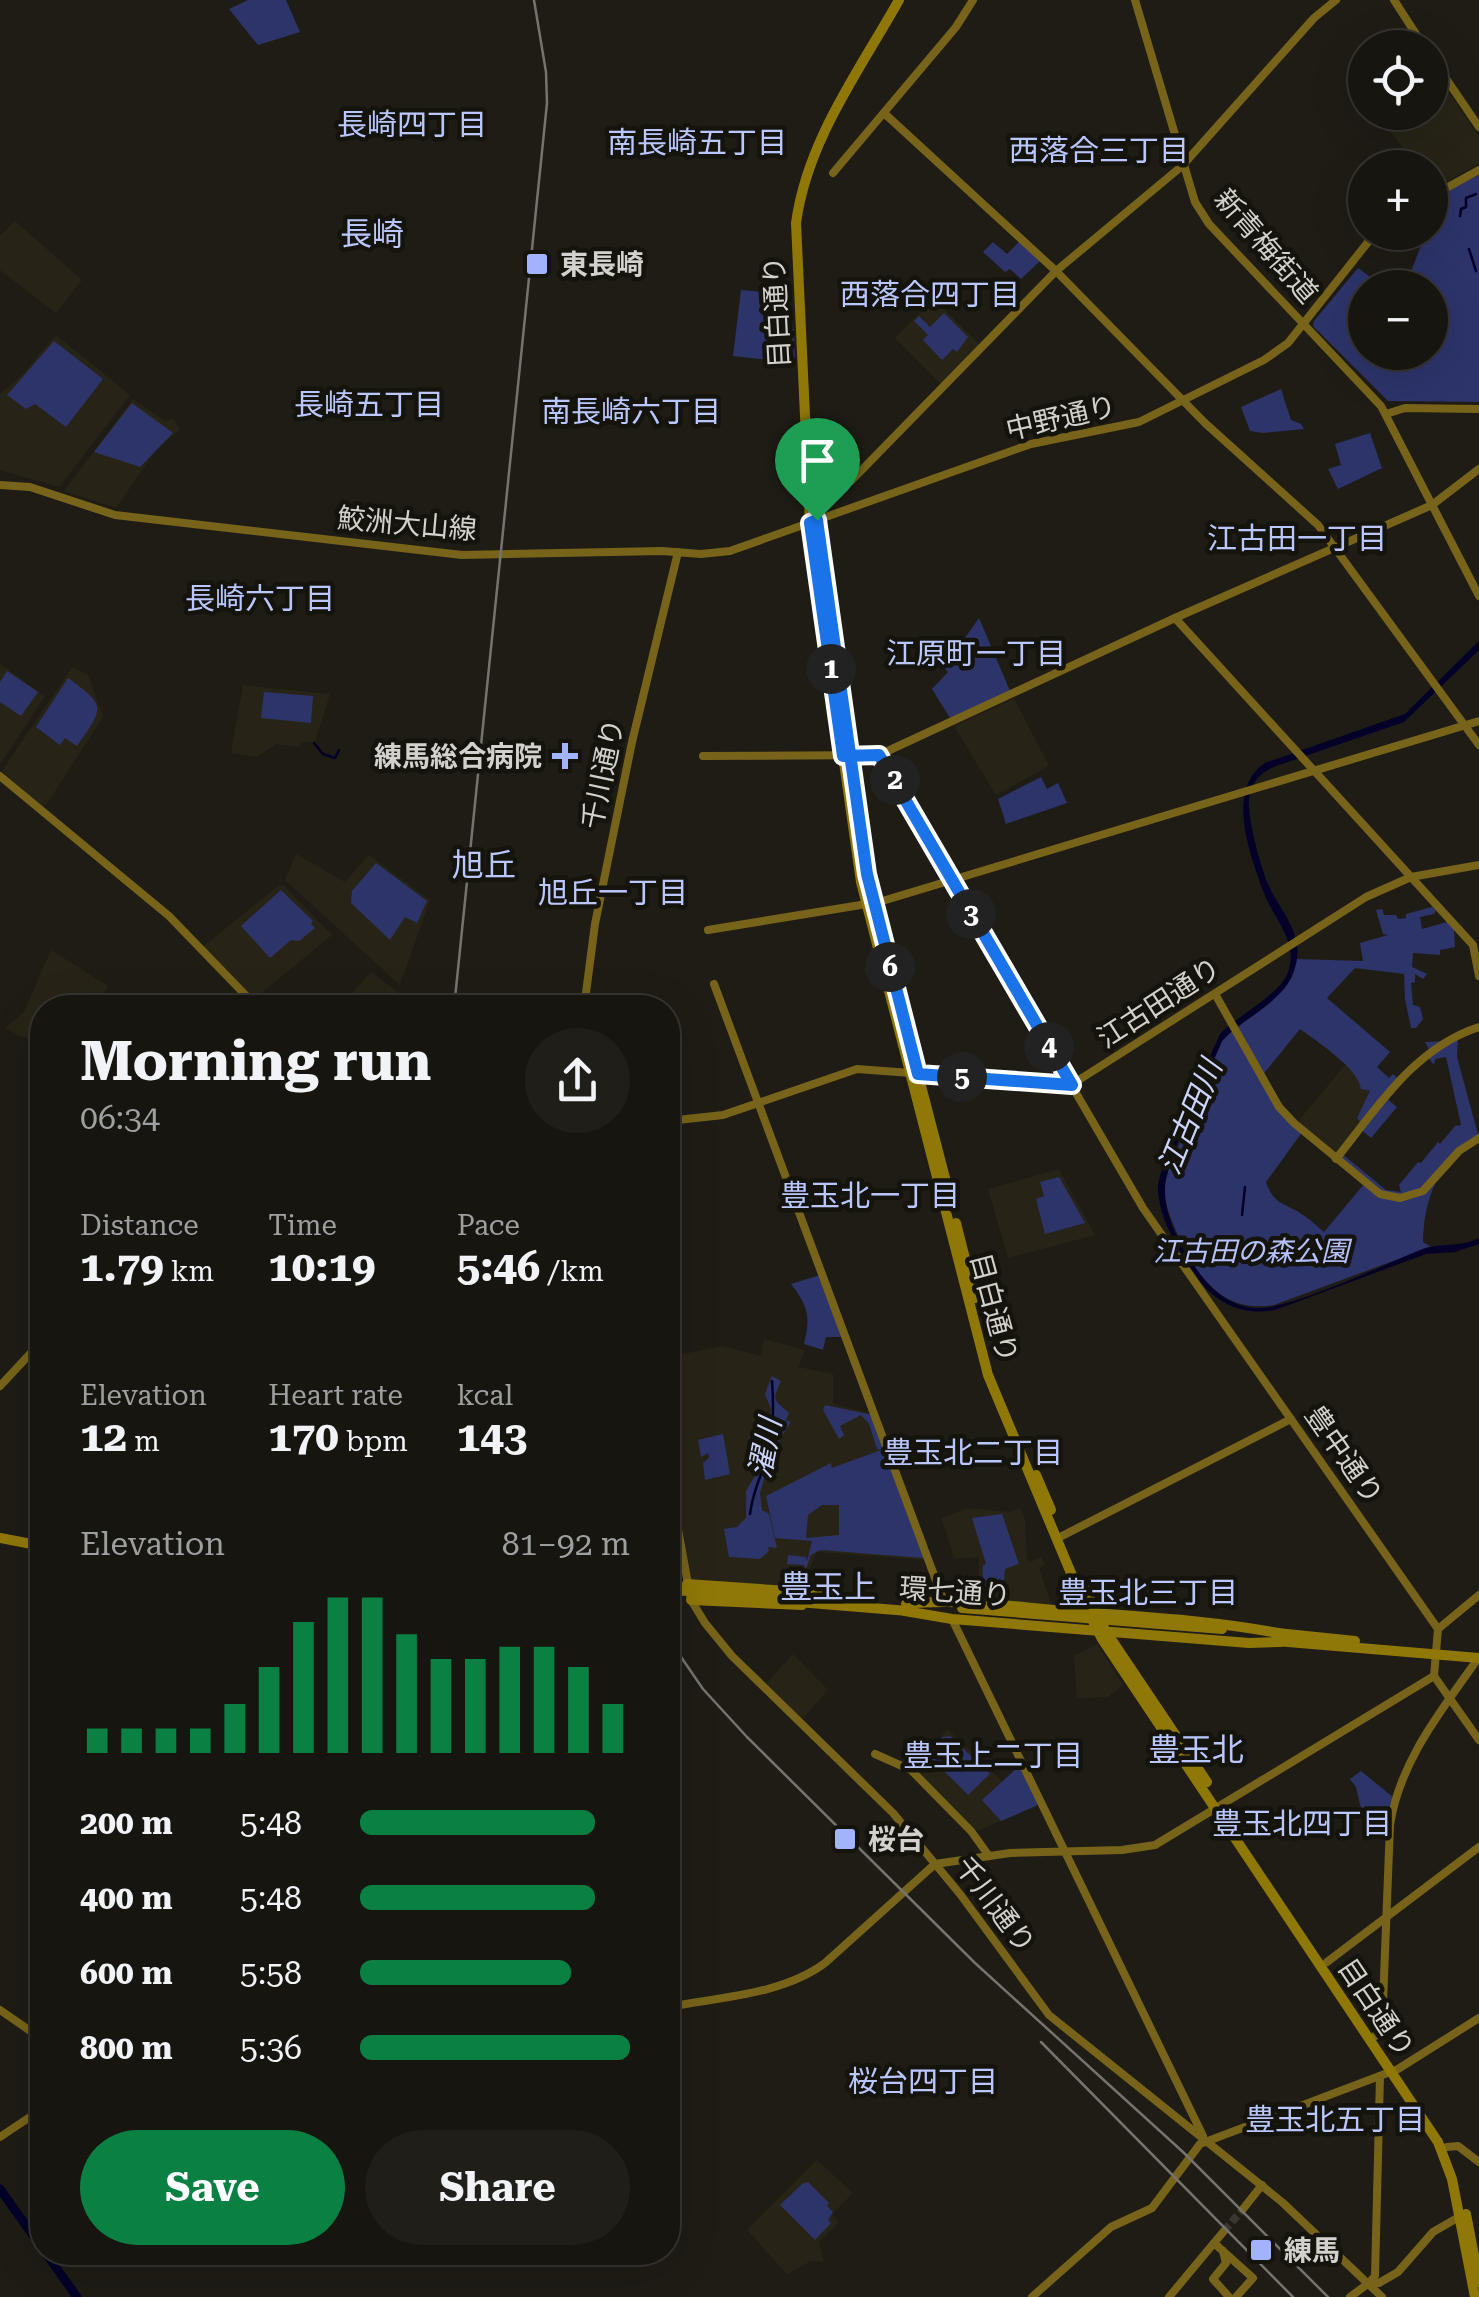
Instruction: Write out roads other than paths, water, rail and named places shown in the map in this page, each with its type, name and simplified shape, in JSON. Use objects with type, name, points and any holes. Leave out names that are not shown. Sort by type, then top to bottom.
[{"type":"main road","name":"目白通り","points":[[902,0],[824,146],[804,205],[802,251],[814,522],[870,904],[992,1364],[1092,1613]]},
{"type":"main road","name":"目白通り","points":[[914,1073],[992,1388],[1080,1594],[1375,2036],[1390,2072],[1447,2147],[1461,2189],[1479,2282]]},
{"type":"main road","points":[[0,1541],[30,1547]]},
{"type":"main road","points":[[686,1584],[802,1592],[833,1602]]},
{"type":"main road","name":"環七通り","points":[[680,1594],[1221,1632],[1479,1656]]},
{"type":"main road","points":[[1068,1612],[1080,1594]]},
{"type":"main road","points":[[691,1600],[833,1602]]},
{"type":"main road","points":[[906,1608],[944,1602],[1092,1613],[1233,1625],[1282,1638]]},
{"type":"main road","points":[[1068,1612],[1070,1628]]},
{"type":"main road","points":[[959,1614],[1250,1643],[1282,1638]]},
{"type":"main road","name":"目白通り","points":[[1101,1630],[1119,1650],[1442,2150],[1452,2179],[1474,2297]]},
{"type":"main road","points":[[1119,1650],[1122,1638],[1132,1632]]},
{"type":"street","points":[[833,173],[956,27],[974,0]]},
{"type":"street","name":"新青梅街道","points":[[1134,0],[1182,166],[1206,221],[1366,387],[1386,414],[1479,596]]},
{"type":"street","points":[[851,481],[1056,271],[1182,166],[1314,18],[1336,0]]},
{"type":"street","points":[[1394,0],[1413,30]]},
{"type":"street","points":[[1448,81],[1479,127]]},
{"type":"street","points":[[884,113],[1056,271],[1182,400],[1312,518],[1479,744]]},
{"type":"street","points":[[1448,187],[1479,170]]},
{"type":"street","name":"中野通り","points":[[814,522],[1031,444],[1139,422],[1269,356],[1304,325],[1362,250]]},
{"type":"street","points":[[1386,414],[1405,408],[1479,409]]},
{"type":"street","points":[[702,756],[879,755],[1432,505],[1479,469]]},
{"type":"street","name":"鮫洲大山線","points":[[0,485],[30,488],[115,515],[468,555],[707,554],[742,548],[814,522]]},
{"type":"street","name":"千川通り","points":[[586,995],[595,924],[632,742],[678,552]]},
{"type":"street","points":[[1175,618],[1473,945],[1479,976]]},
{"type":"street","points":[[708,930],[870,904],[1479,721]]},
{"type":"street","name":"豊中通り","points":[[879,755],[1140,1204],[1438,1629]]},
{"type":"street","points":[[0,776],[169,916],[245,995]]},
{"type":"street","name":"江古田通り","points":[[1072,1085],[1366,897],[1411,877],[1479,865]]},
{"type":"street","points":[[714,984],[944,1602]]},
{"type":"street","points":[[1215,994],[1279,1107],[1380,1194],[1409,1197],[1432,1186],[1459,1151],[1479,1138]]},
{"type":"street","points":[[1336,1159],[1416,1063],[1435,1047],[1479,1027]]},
{"type":"street","points":[[680,1121],[724,1116],[849,1070],[1072,1085]]},
{"type":"street","points":[[0,1386],[30,1354]]},
{"type":"street","points":[[1062,1536],[1291,1419]]},
{"type":"street","name":"千川通り","points":[[680,1548],[691,1600],[705,1623],[741,1666],[883,1802],[936,1864],[1049,2015],[1262,2185],[1382,2297]]},
{"type":"street","points":[[1479,1595],[1438,1629],[1434,1676],[1479,1740]]},
{"type":"street","points":[[959,1614],[1065,1851],[1206,2141]]},
{"type":"street","points":[[1375,2036],[1382,2028],[1390,1825],[1396,1796],[1413,1755],[1479,1656]]},
{"type":"street","points":[[680,2005],[786,1984],[805,1976],[825,1963],[936,1864],[989,1856],[1155,1845],[1434,1676]]},
{"type":"street","points":[[876,1754],[911,1770],[972,1831],[989,1856]]},
{"type":"street","points":[[1327,1962],[1479,1847]]},
{"type":"street","points":[[0,2010],[30,2031]]},
{"type":"street","points":[[1032,2297],[1111,2227],[1152,2208],[1206,2141],[1390,2072],[1479,2018]]},
{"type":"street","points":[[1350,2297],[1375,2276],[1390,2072]]},
{"type":"street","points":[[0,2137],[30,2118]]},
{"type":"street","points":[[1447,2147],[1458,2146],[1479,2162]]},
{"type":"street","points":[[1243,2209],[1262,2185]]},
{"type":"street","points":[[1368,2283],[1380,2283],[1398,2272],[1433,2232],[1459,2217]]},
{"type":"street","points":[[1169,2297],[1224,2232]]},
{"type":"street","points":[[1214,2244],[1223,2252],[1252,2278],[1232,2297],[1213,2279],[1226,2263],[1223,2252]]},
{"type":"waterway","points":[[1460,216],[1466,198],[1476,194]]},
{"type":"waterway","points":[[1469,249],[1476,271]]},
{"type":"waterway","points":[[314,743],[323,754],[335,758],[339,750]]},
{"type":"waterway","points":[[1242,1215],[1245,1187]]},
{"type":"waterway","name":"濯川","points":[[750,1514],[770,1444],[772,1381]]},
{"type":"waterway","points":[[0,2189],[30,2231]]},
{"type":"waterway","points":[[54,2265],[77,2297]]},
{"type":"tunnel","points":[[1224,2231],[1243,2209]]},
{"type":"railway","points":[[455,995],[547,103],[534,0]]},
{"type":"railway","points":[[680,1655],[703,1689],[747,1737],[975,1963],[1183,2152],[1328,2297]]},
{"type":"railway","points":[[1041,2042],[1293,2297]]},
{"type":"place","name":"東長崎","points":[[537,264]]},
{"type":"place","name":"練馬総合病院","points":[[565,756]]},
{"type":"place","name":"桜台","points":[[845,1839]]},
{"type":"place","name":"練馬","points":[[1261,2250]]},
{"type":"district","name":"長崎四丁目","points":[[412,124]]},
{"type":"district","name":"南長崎五丁目","points":[[697,142]]},
{"type":"district","name":"西落合三丁目","points":[[1099,150]]},
{"type":"district","name":"長崎","points":[[372,234]]},
{"type":"district","name":"西落合四丁目","points":[[930,294]]},
{"type":"district","name":"長崎五丁目","points":[[369,404]]},
{"type":"district","name":"南長崎六丁目","points":[[631,411]]},
{"type":"district","name":"江古田一丁目","points":[[1297,538]]},
{"type":"district","name":"長崎六丁目","points":[[260,598]]},
{"type":"district","name":"江原町一丁目","points":[[976,653]]},
{"type":"district","name":"旭丘","points":[[484,865]]},
{"type":"district","name":"旭丘一丁目","points":[[613,892]]},
{"type":"district","name":"豊玉北一丁目","points":[[870,1195]]},
{"type":"district","name":"豊玉北二丁目","points":[[973,1452]]},
{"type":"district","name":"豊玉上","points":[[828,1587]]},
{"type":"district","name":"豊玉北三丁目","points":[[1148,1592]]},
{"type":"district","name":"豊玉北","points":[[1196,1750]]},
{"type":"district","name":"豊玉上二丁目","points":[[993,1755]]},
{"type":"district","name":"豊玉北四丁目","points":[[1302,1823]]},
{"type":"district","name":"桜台四丁目","points":[[923,2081]]},
{"type":"district","name":"豊玉北五丁目","points":[[1335,2119]]},
{"type":"water label","name":"江古田川","points":[[1190,1117]]},
{"type":"park label","name":"江古田の森公園","points":[[1251,1251]]}]
